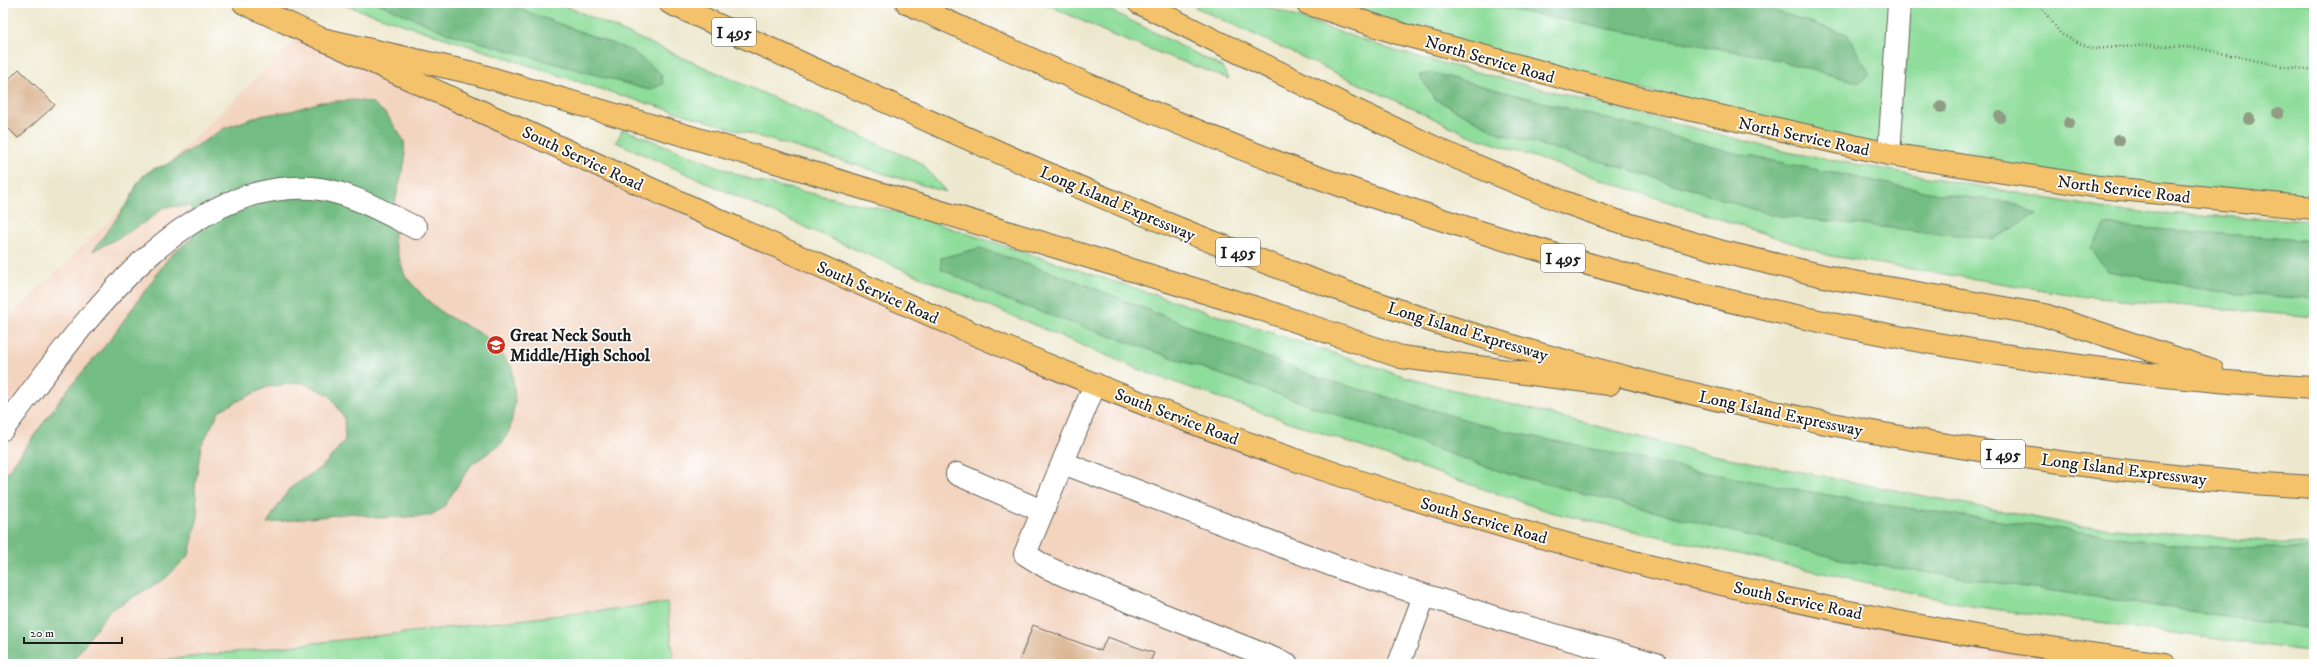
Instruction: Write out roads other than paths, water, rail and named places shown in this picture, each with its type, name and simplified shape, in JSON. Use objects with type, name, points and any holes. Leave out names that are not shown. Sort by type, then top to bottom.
[{"type":"main road","name":"South Service Road","points":[[244,3],[842,276],[1095,384],[1297,460],[1418,500],[1648,566],[1886,619],[2002,640],[2165,664]]},
{"type":"main road","name":"Long Island Expressway","points":[[670,3],[1074,185],[1301,276],[1412,315],[1516,346],[1695,396],[1931,443],[2167,476],[2314,487]]},
{"type":"main road","name":"I 495","points":[[907,3],[1193,129],[1312,175],[1430,216],[1542,252],[1777,313],[2011,357],[2255,384],[2314,388]]},
{"type":"main road","points":[[1139,3],[1349,107],[1455,157],[1561,201],[1614,220],[1723,252],[1830,277],[2044,315],[2255,384]]},
{"type":"main road","name":"North Service Road","points":[[1307,3],[1409,36],[1619,94],[1889,154],[2099,187],[2314,208]]},
{"type":"main road","points":[[322,39],[473,73],[810,172],[1263,310],[1401,357],[1695,396]]},
{"type":"lane","points":[[1889,154],[1899,3]]},
{"type":"lane","points":[[3,429],[81,328],[126,278],[177,233],[219,208],[263,193],[312,188],[350,197],[416,228]]},
{"type":"lane","points":[[1095,384],[1025,554],[1046,567],[1287,664]]},
{"type":"lane","points":[[1063,463],[1294,551],[1424,596],[1656,664]]},
{"type":"lane","points":[[957,474],[1042,511]]},
{"type":"lane","points":[[1399,664],[1424,596]]},
{"type":"place","name":"Great Neck South Middle/High School","points":[[496,345]]}]
